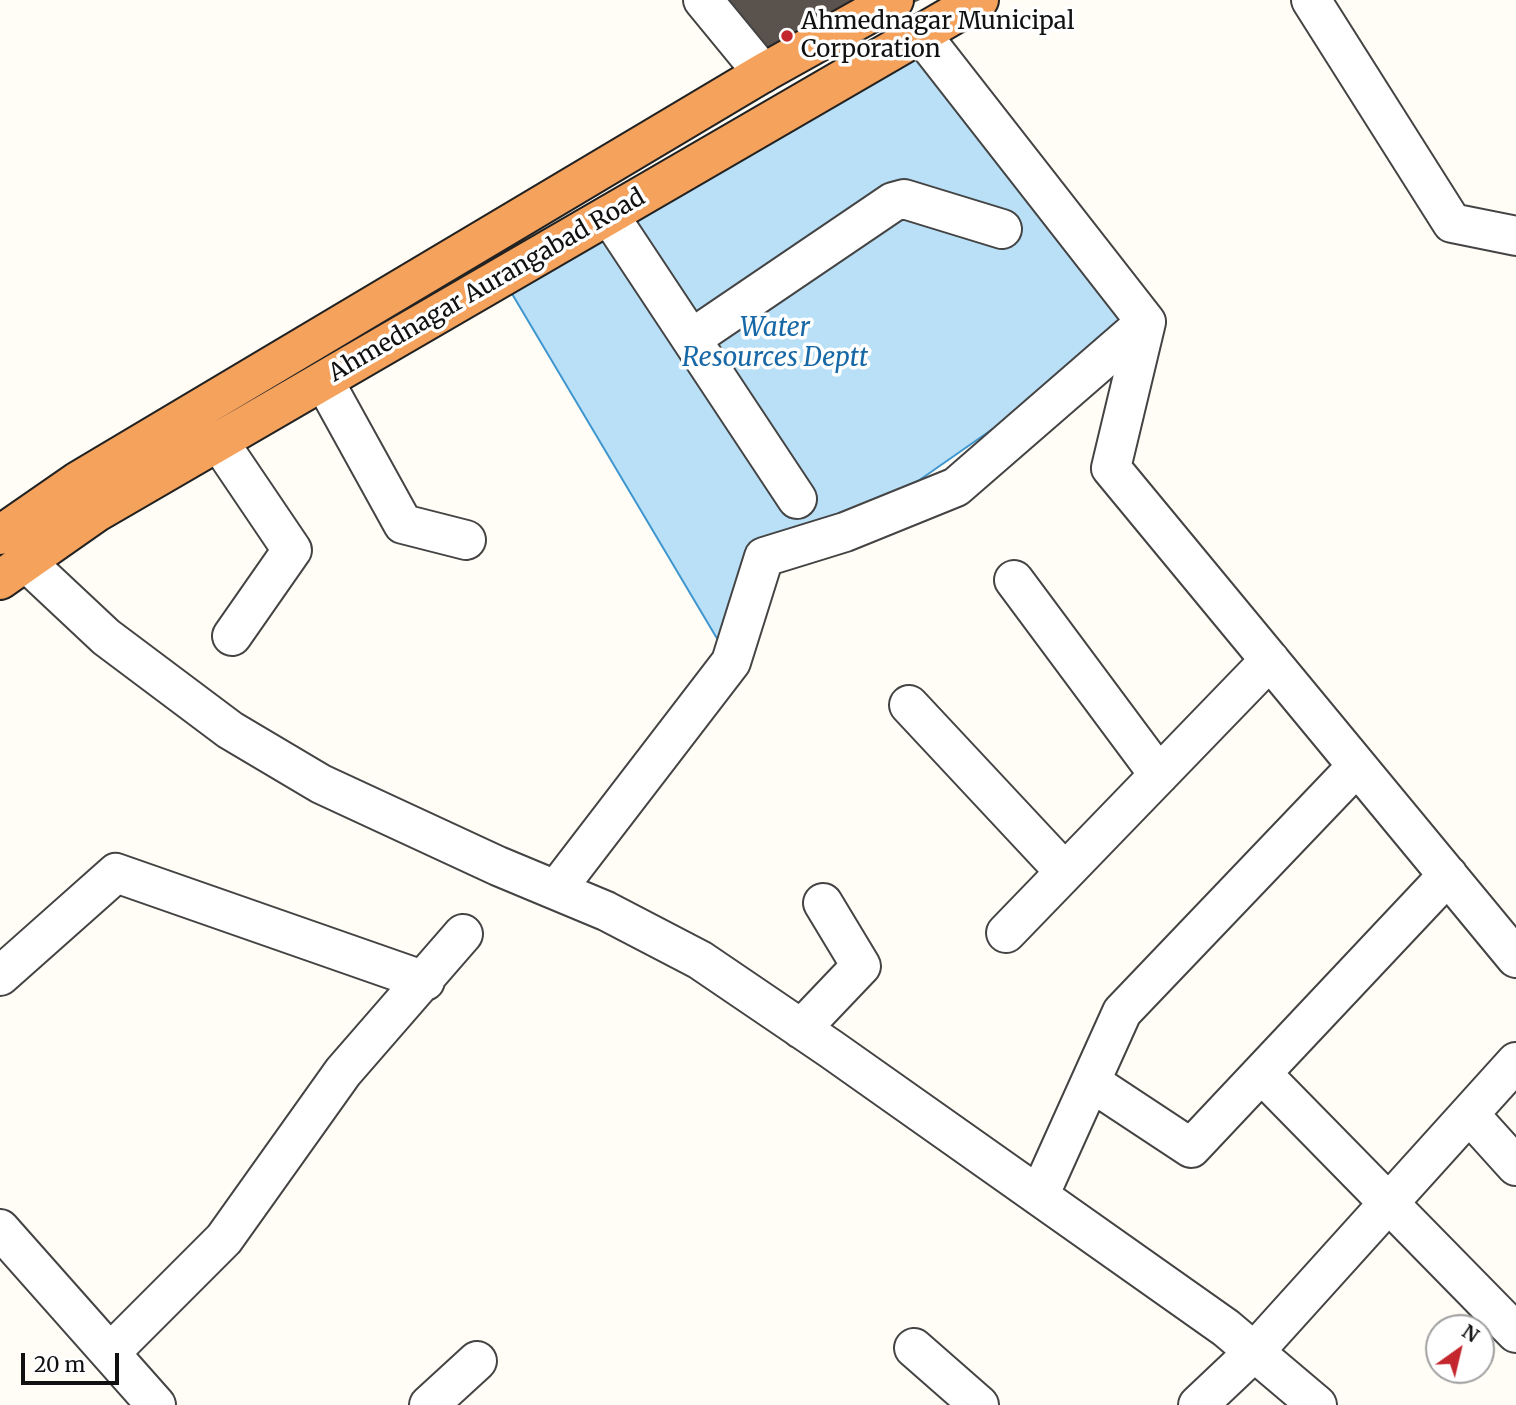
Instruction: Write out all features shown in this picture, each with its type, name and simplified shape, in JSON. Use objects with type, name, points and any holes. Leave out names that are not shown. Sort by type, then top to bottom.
[{"type":"highway","points":[[9,559],[78,481],[763,73],[894,0]]},
{"type":"highway","name":"Ahmednagar Aurangabad Road","points":[[9,559],[219,442],[979,0]]},
{"type":"street","points":[[703,0],[763,73]]},
{"type":"street","points":[[1311,0],[1452,223],[1516,236]]},
{"type":"street","points":[[920,34],[1146,322]]},
{"type":"street","points":[[691,339],[893,202],[904,199],[1002,229]]},
{"type":"street","points":[[609,215],[797,499]]},
{"type":"street","points":[[1146,322],[1111,468],[1516,958]]},
{"type":"street","points":[[556,890],[731,662],[764,557],[845,532],[956,487],[1146,322]]},
{"type":"street","points":[[324,381],[404,524],[466,540]]},
{"type":"street","points":[[219,442],[292,550],[232,636]]},
{"type":"street","points":[[9,559],[106,637],[230,730],[321,784],[606,911],[700,960],[1226,1328],[1317,1405]]},
{"type":"street","points":[[1014,579],[1159,775]]},
{"type":"street","points":[[1006,933],[1270,660]]},
{"type":"street","points":[[909,705],[1065,872]]},
{"type":"street","points":[[1039,1196],[1122,1012],[1357,766]]},
{"type":"street","points":[[0,976],[116,873],[425,982]]},
{"type":"street","points":[[1091,1082],[1191,1148],[1448,876]]},
{"type":"street","points":[[802,1029],[861,965],[822,903]]},
{"type":"street","points":[[110,1353],[225,1239],[343,1072],[425,982],[463,934]]},
{"type":"street","points":[[1198,1405],[1254,1352],[1516,1062]]},
{"type":"street","points":[[1262,1074],[1516,1334]]},
{"type":"street","points":[[1469,1114],[1516,1166]]},
{"type":"street","points":[[0,1229],[156,1405]]},
{"type":"street","points":[[915,1348],[979,1405]]},
{"type":"street","points":[[429,1405],[477,1361]]},
{"type":"water","name":"Water Resources Deptt","points":[[921,34],[1146,322],[845,532],[764,557],[731,662],[502,277]]},
{"type":"building","name":"Ahmednagar Municipal Corporation","points":[[703,0],[920,0],[763,73]]},
{"type":"place","name":"Ahmednagar Municipal Corporation","points":[[787,36]]}]
